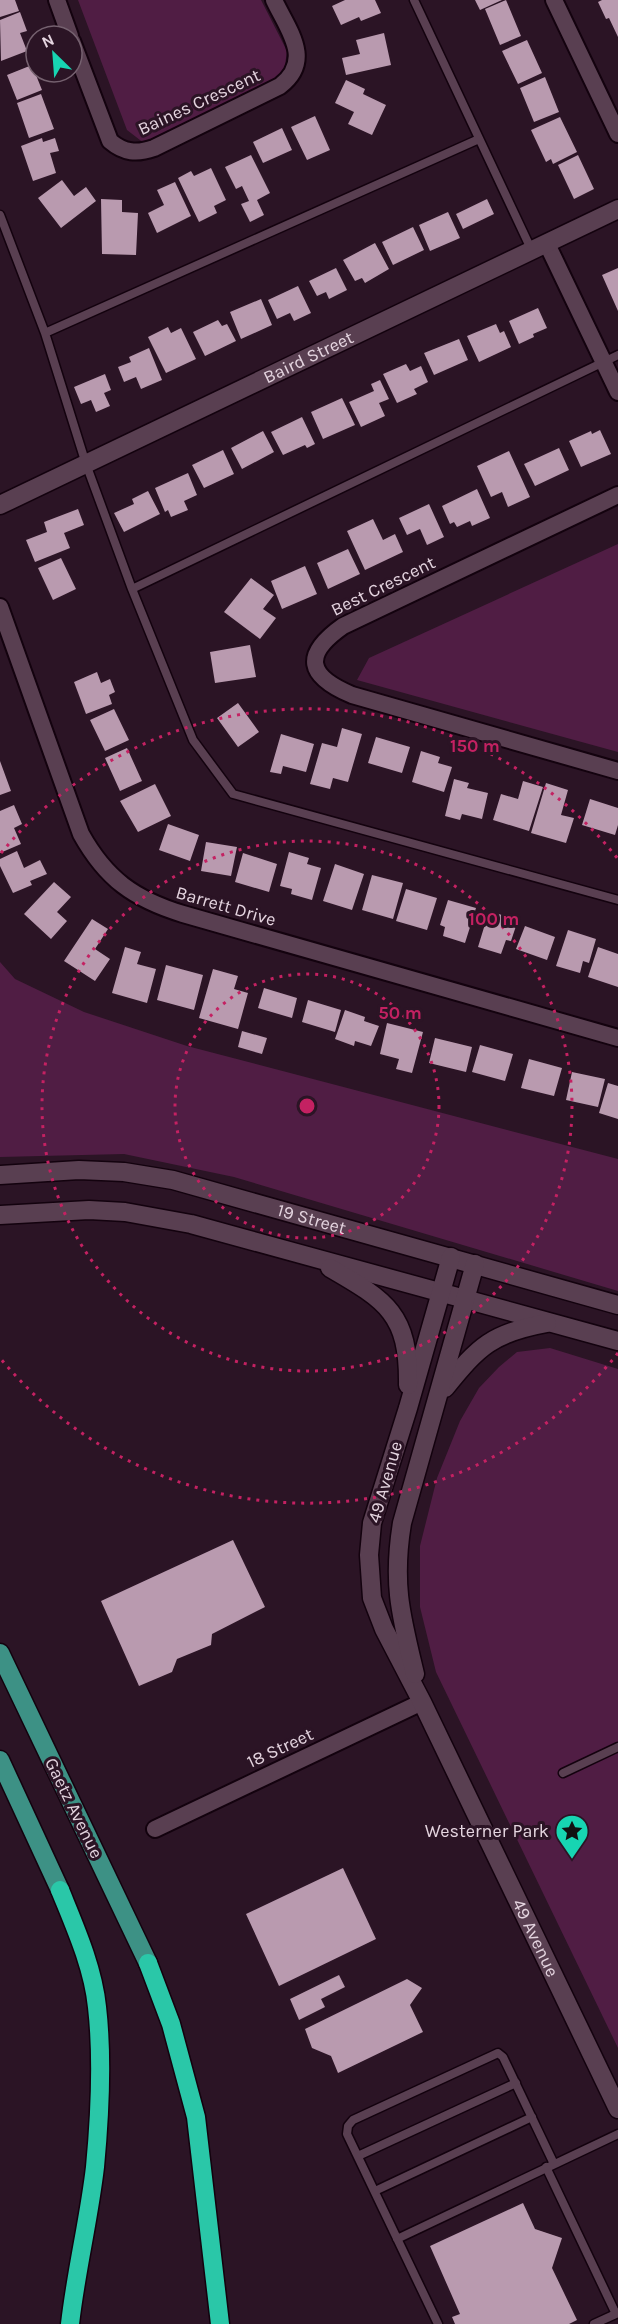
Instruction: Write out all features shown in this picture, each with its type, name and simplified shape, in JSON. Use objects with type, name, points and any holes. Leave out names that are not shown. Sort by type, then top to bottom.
[{"type":"highway","points":[[60,1890],[77,1932],[90,1975],[97,2006],[100,2053],[95,2168],[70,2324]]},
{"type":"highway","points":[[148,1963],[171,2024],[196,2116],[220,2324]]},
{"type":"main road","name":"Gaetz Avenue","points":[[0,1653],[148,1963]]},
{"type":"main road","points":[[0,1760],[60,1890]]},
{"type":"street","points":[[57,0],[66,24]]},
{"type":"street","name":"Baines Crescent","points":[[84,73],[110,141],[123,150],[141,152],[164,143],[288,80],[296,66],[297,51],[274,0]]},
{"type":"street","points":[[554,0],[618,134]]},
{"type":"street","name":"Baird Street","points":[[0,505],[618,209]]},
{"type":"street","points":[[540,247],[611,358],[618,392]]},
{"type":"street","name":"Best Crescent","points":[[618,495],[343,626],[322,643],[314,660],[321,675],[328,682],[352,695],[618,771]]},
{"type":"street","name":"Barrett Drive","points":[[0,607],[81,834],[105,871],[120,884],[151,903],[183,914],[618,1038]]},
{"type":"street","name":"19 Street","points":[[0,1175],[79,1170],[124,1172],[173,1180],[618,1305]]},
{"type":"street","name":"19 Street","points":[[0,1215],[64,1210],[126,1212],[191,1224],[618,1341]]},
{"type":"street","points":[[308,1255],[369,1290],[389,1309],[403,1335],[408,1355],[408,1408]]},
{"type":"street","name":"49 Avenue","points":[[451,1257],[372,1523],[370,1576],[372,1598],[384,1629],[422,1702],[618,2109]]},
{"type":"street","name":"49 Avenue","points":[[422,1702],[400,1614],[397,1555],[402,1524],[475,1264]]},
{"type":"street","points":[[440,1394],[469,1358],[488,1342],[518,1329],[549,1322]]},
{"type":"street","name":"18 Street","points":[[155,1829],[422,1702]]},
{"type":"lane","points":[[414,0],[479,139],[540,247]]},
{"type":"lane","points":[[45,333],[479,139]]},
{"type":"lane","points":[[0,215],[45,333],[86,464],[132,589],[193,740],[233,794],[618,900]]},
{"type":"lane","points":[[132,589],[611,358]]},
{"type":"lane","points":[[563,1773],[618,1747]]},
{"type":"lane","points":[[438,2324],[347,2134],[348,2126],[353,2120],[498,2054],[504,2057],[532,2117],[550,2165],[617,2313],[594,2324]]},
{"type":"lane","points":[[358,2156],[516,2083]]},
{"type":"lane","points":[[375,2191],[532,2117]]},
{"type":"lane","points":[[397,2239],[618,2134]]},
{"type":"shaded area","points":[[78,0],[261,0],[287,51],[283,79],[149,147],[127,130]]},
{"type":"shaded area","points":[[618,544],[618,752],[357,680],[369,658]]},
{"type":"shaded area","points":[[0,962],[15,979],[84,1012],[187,1046],[618,1159],[618,1291],[234,1177],[124,1154],[0,1157]]},
{"type":"shaded area","name":"Westerner Park","points":[[550,1348],[618,1369],[618,2048],[436,1672],[420,1607],[420,1546],[437,1478],[460,1421],[479,1388],[517,1352]]},
{"type":"building","points":[[0,0],[15,0],[19,11],[0,17]]},
{"type":"building","points":[[345,0],[375,0],[381,13],[361,21],[359,17],[341,25],[332,6]]},
{"type":"building","points":[[475,0],[502,0],[480,10]]},
{"type":"building","points":[[506,0],[521,36],[500,45],[485,9]]},
{"type":"building","points":[[618,0],[618,37],[598,2]]},
{"type":"building","points":[[20,12],[24,24],[24,32],[20,33],[24,43],[24,52],[1,61],[0,20]]},
{"type":"building","points":[[384,33],[391,65],[346,75],[342,58],[360,54],[356,40]]},
{"type":"building","points":[[527,40],[542,73],[518,84],[502,51]]},
{"type":"building","points":[[24,68],[24,84],[40,84],[42,90],[17,100],[7,75]]},
{"type":"building","points":[[545,77],[559,112],[534,122],[520,88]]},
{"type":"building","points":[[346,80],[365,89],[363,94],[386,105],[372,135],[348,124],[354,112],[335,103]]},
{"type":"building","points":[[41,94],[54,129],[29,138],[17,103]]},
{"type":"building","points":[[315,116],[330,150],[307,160],[291,127]]},
{"type":"building","points":[[560,117],[577,152],[553,164],[551,159],[546,162],[531,130]]},
{"type":"building","points":[[282,128],[292,150],[263,163],[253,142]]},
{"type":"building","points":[[42,138],[43,142],[55,138],[59,151],[50,153],[56,173],[33,181],[21,146]]},
{"type":"building","points":[[251,155],[270,193],[257,200],[264,215],[250,222],[241,204],[249,201],[242,186],[236,189],[225,167]]},
{"type":"building","points":[[578,155],[594,189],[574,199],[558,165]]},
{"type":"building","points":[[211,168],[226,200],[214,206],[217,213],[199,222],[178,178],[191,171],[194,176]]},
{"type":"building","points":[[62,180],[74,196],[86,187],[96,201],[61,228],[38,198]]},
{"type":"building","points":[[175,182],[191,216],[157,233],[148,213],[164,205],[157,190]]},
{"type":"building","points":[[101,199],[122,200],[122,212],[138,213],[136,255],[102,254]]},
{"type":"building","points":[[487,199],[494,214],[463,229],[456,214]]},
{"type":"building","points":[[448,212],[460,238],[430,251],[419,225]]},
{"type":"building","points":[[413,227],[424,250],[393,265],[382,242]]},
{"type":"building","points":[[375,243],[389,269],[365,283],[362,278],[355,281],[343,260]]},
{"type":"building","points":[[336,268],[347,290],[329,299],[326,292],[317,296],[309,281]]},
{"type":"building","points":[[618,268],[618,311],[602,275]]},
{"type":"building","points":[[298,286],[311,313],[294,321],[290,313],[277,319],[268,300]]},
{"type":"building","points":[[261,299],[272,325],[241,339],[230,312]]},
{"type":"building","points":[[538,308],[547,328],[519,344],[509,321]]},
{"type":"building","points":[[218,320],[222,326],[227,324],[236,341],[205,356],[193,332]]},
{"type":"building","points":[[496,324],[500,333],[504,331],[511,347],[479,362],[467,336]]},
{"type":"building","points":[[168,327],[171,333],[181,328],[196,359],[166,373],[148,337]]},
{"type":"building","points":[[459,339],[468,360],[434,375],[424,353]]},
{"type":"building","points":[[149,348],[162,380],[141,389],[136,377],[124,382],[118,367],[131,362],[129,357]]},
{"type":"building","points":[[406,364],[410,371],[421,366],[428,382],[414,389],[417,394],[397,403],[383,374]]},
{"type":"building","points":[[105,374],[111,390],[104,393],[110,406],[96,412],[91,400],[81,404],[74,387]]},
{"type":"building","points":[[380,380],[389,399],[379,403],[385,416],[361,427],[349,402],[374,391],[371,384]]},
{"type":"building","points":[[342,398],[355,425],[323,439],[311,412]]},
{"type":"building","points":[[302,417],[315,444],[307,448],[305,445],[283,455],[271,432]]},
{"type":"building","points":[[600,430],[611,454],[581,467],[569,441],[591,431],[592,434]]},
{"type":"building","points":[[263,431],[274,452],[242,469],[231,448]]},
{"type":"building","points":[[559,448],[569,470],[535,486],[524,464]]},
{"type":"building","points":[[223,450],[234,474],[204,488],[192,465]]},
{"type":"building","points":[[509,451],[530,497],[508,507],[502,492],[491,497],[477,466]]},
{"type":"building","points":[[188,473],[197,495],[184,501],[188,510],[171,517],[168,510],[165,512],[155,488]]},
{"type":"building","points":[[477,489],[490,518],[472,526],[470,521],[457,527],[454,522],[450,524],[442,506]]},
{"type":"building","points":[[148,491],[160,514],[124,532],[114,513],[134,504],[132,499]]},
{"type":"building","points":[[429,504],[444,537],[427,545],[420,529],[407,535],[399,518]]},
{"type":"building","points":[[78,509],[84,525],[64,533],[70,548],[35,562],[26,540],[47,532],[44,522]]},
{"type":"building","points":[[373,519],[383,540],[395,534],[403,552],[365,570],[347,531]]},
{"type":"building","points":[[348,549],[360,574],[328,589],[317,563]]},
{"type":"building","points":[[61,558],[76,589],[53,600],[38,568]]},
{"type":"building","points":[[305,566],[317,594],[282,609],[271,581]]},
{"type":"building","points":[[251,578],[274,595],[263,609],[276,618],[260,639],[224,612]]},
{"type":"building","points":[[250,645],[256,677],[215,683],[210,652]]},
{"type":"building","points":[[97,672],[101,683],[110,679],[115,692],[109,695],[112,704],[86,714],[74,682]]},
{"type":"building","points":[[238,703],[259,732],[238,747],[217,718]]},
{"type":"building","points":[[114,709],[129,740],[105,751],[90,720]]},
{"type":"building","points":[[342,728],[362,734],[348,782],[333,778],[330,789],[310,784],[322,743],[337,747]]},
{"type":"building","points":[[281,734],[314,744],[306,772],[283,766],[281,774],[270,772]]},
{"type":"building","points":[[376,737],[410,747],[402,773],[368,763]]},
{"type":"building","points":[[127,748],[142,781],[120,791],[105,758]]},
{"type":"building","points":[[421,751],[440,757],[438,763],[452,767],[444,792],[412,782]]},
{"type":"building","points":[[0,761],[11,791],[0,795]]},
{"type":"building","points":[[454,779],[469,783],[467,788],[488,793],[482,819],[462,814],[460,820],[445,816]]},
{"type":"building","points":[[523,781],[543,787],[529,831],[493,820],[501,794],[518,799]]},
{"type":"building","points":[[546,783],[568,790],[561,815],[574,818],[566,843],[531,833]]},
{"type":"building","points":[[155,784],[171,816],[138,832],[120,801]]},
{"type":"building","points":[[590,799],[618,808],[618,825],[615,835],[582,825]]},
{"type":"building","points":[[14,805],[22,824],[14,828],[21,844],[0,853],[0,811]]},
{"type":"building","points":[[168,824],[199,835],[190,861],[159,850]]},
{"type":"building","points":[[206,842],[237,847],[231,876],[201,871]]},
{"type":"building","points":[[17,851],[24,868],[40,860],[47,874],[30,881],[32,885],[13,893],[0,866],[0,859]]},
{"type":"building","points":[[289,852],[309,858],[307,864],[321,868],[312,900],[291,894],[292,889],[280,886]]},
{"type":"building","points":[[243,853],[277,864],[269,892],[235,882]]},
{"type":"building","points":[[335,864],[364,874],[352,910],[323,901]]},
{"type":"building","points":[[372,875],[403,883],[393,919],[362,910]]},
{"type":"building","points":[[54,882],[71,897],[57,912],[67,921],[51,939],[24,914]]},
{"type":"building","points":[[406,889],[437,898],[427,930],[396,921]]},
{"type":"building","points":[[448,900],[476,908],[465,943],[443,936],[445,927],[440,925]]},
{"type":"building","points":[[489,911],[518,920],[511,941],[506,940],[501,954],[478,947]]},
{"type":"building","points":[[92,919],[108,929],[95,949],[110,959],[95,981],[64,961]]},
{"type":"building","points":[[525,926],[555,937],[547,960],[516,949]]},
{"type":"building","points":[[568,930],[596,939],[589,963],[583,961],[580,973],[556,966]]},
{"type":"building","points":[[125,947],[141,952],[137,964],[156,969],[147,1003],[112,993]]},
{"type":"building","points":[[598,947],[618,954],[618,987],[588,977]]},
{"type":"building","points":[[166,965],[203,975],[194,1010],[157,1000]]},
{"type":"building","points":[[213,969],[238,976],[234,989],[248,993],[238,1029],[199,1018]]},
{"type":"building","points":[[264,988],[297,998],[292,1018],[258,1008]]},
{"type":"building","points":[[308,1000],[341,1010],[335,1032],[302,1022]]},
{"type":"building","points":[[345,1010],[365,1017],[364,1021],[379,1026],[371,1046],[355,1041],[354,1046],[335,1039]]},
{"type":"building","points":[[387,1023],[423,1032],[412,1073],[396,1069],[399,1059],[380,1054]]},
{"type":"building","points":[[242,1031],[267,1038],[262,1054],[238,1047]]},
{"type":"building","points":[[435,1038],[472,1047],[466,1072],[429,1063]]},
{"type":"building","points":[[480,1045],[513,1054],[505,1081],[472,1072]]},
{"type":"building","points":[[529,1059],[562,1068],[554,1096],[521,1088]]},
{"type":"building","points":[[572,1072],[605,1079],[598,1107],[566,1100]]},
{"type":"building","points":[[608,1083],[618,1086],[618,1119],[599,1113]]},
{"type":"building","points":[[233,1540],[265,1607],[212,1634],[211,1645],[177,1659],[172,1672],[139,1686],[101,1601]]},
{"type":"building","points":[[343,1868],[376,1939],[279,1986],[246,1914]]},
{"type":"building","points":[[339,1975],[345,1987],[321,1999],[325,2007],[299,2020],[290,1999]]},
{"type":"building","points":[[407,1979],[422,1988],[410,2005],[423,2032],[338,2073],[331,2056],[312,2048],[305,2029]]},
{"type":"building","points":[[523,2203],[535,2229],[562,2238],[552,2268],[577,2320],[569,2324],[455,2324],[452,2317],[460,2314],[430,2246]]},
{"type":"place","name":"Westerner Park","points":[[572,1860]]}]
